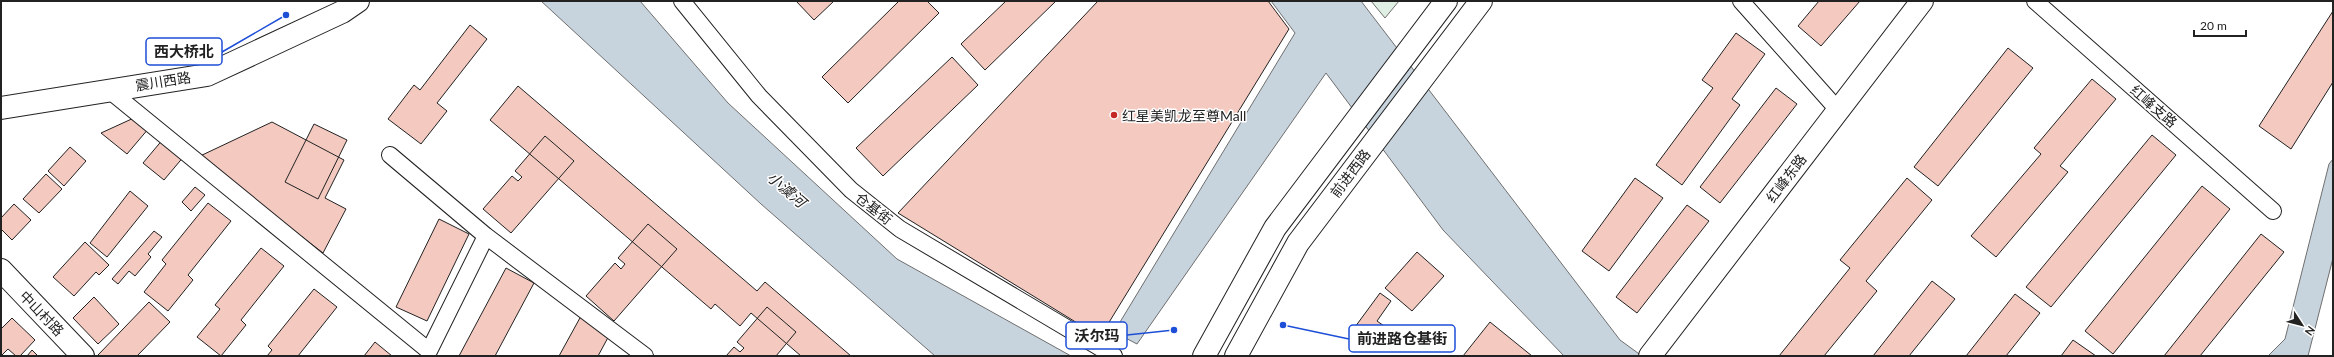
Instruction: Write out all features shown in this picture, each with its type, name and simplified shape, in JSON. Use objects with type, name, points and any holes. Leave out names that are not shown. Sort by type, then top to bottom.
[{"type":"street","name":"震川西路","points":[[1,108],[207,74],[342,12],[358,1]]},
{"type":"street","name":"仓基街","points":[[682,1],[760,96],[851,190],[900,229],[1114,356]]},
{"type":"street","name":"前进西路","points":[[1204,356],[1275,228],[1446,1]]},
{"type":"street","name":"前进西路","points":[[1236,356],[1298,243],[1481,1]]},
{"type":"street","points":[[1741,1],[1838,110]]},
{"type":"street","name":"红峰东路","points":[[1654,351],[1922,1]]},
{"type":"street","name":"红峰支路","points":[[2035,1],[2273,212]]},
{"type":"street","points":[[109,90],[428,353],[486,236]]},
{"type":"street","points":[[390,155],[486,236],[628,350],[645,356]]},
{"type":"street","name":"中山村路","points":[[1,270],[83,356]]},
{"type":"green space","points":[[1371,1],[1399,1],[1385,18]]},
{"type":"water","name":"小澞河","points":[[541,1],[640,1],[728,103],[897,259],[1071,356],[935,356],[761,204]]},
{"type":"water","points":[[1271,1],[1361,1],[1620,340],[1642,356],[1564,356],[1443,230],[1326,73],[1137,344],[1114,332],[1295,33]]},
{"type":"water","points":[[2333,159],[2333,258],[2308,356],[2268,356],[2285,339],[2329,164]]},
{"type":"building","points":[[796,1],[834,1],[814,20]]},
{"type":"building","points":[[899,1],[927,1],[939,13],[848,103],[822,77]]},
{"type":"building","points":[[1006,1],[1056,1],[985,70],[961,44]]},
{"type":"building","name":"红星美凯龙至尊Mall","points":[[1098,1],[1268,1],[1289,29],[1100,337],[898,213]]},
{"type":"building","points":[[1819,1],[1860,1],[1821,46],[1798,26]]},
{"type":"building","points":[[2333,11],[2333,82],[2291,149],[2259,126]]},
{"type":"building","points":[[470,25],[487,39],[437,103],[447,111],[421,144],[388,119],[414,85],[420,90]]},
{"type":"building","points":[[1736,33],[1765,54],[1732,99],[1740,105],[1682,185],[1656,165],[1713,88],[1702,80]]},
{"type":"building","points":[[2008,48],[2033,68],[1938,186],[1914,167]]},
{"type":"building","points":[[952,57],[978,85],[883,176],[856,148]]},
{"type":"building","points":[[2092,79],[2116,99],[2060,166],[2068,172],[1996,257],[1971,236],[2041,154],[2034,148]]},
{"type":"building","points":[[518,86],[757,291],[765,282],[851,356],[801,356],[751,313],[740,326],[715,304],[711,309],[490,120]]},
{"type":"building","points":[[1776,88],[1797,104],[1720,203],[1700,187]]},
{"type":"building","points":[[136,117],[149,128],[127,154],[101,133]]},
{"type":"building","points":[[272,122],[344,160],[325,198],[346,209],[323,253],[198,157]]},
{"type":"building","points":[[314,124],[347,140],[318,199],[285,182]]},
{"type":"building","points":[[2152,135],[2176,155],[2051,307],[2026,287]]},
{"type":"building","points":[[545,136],[574,161],[511,233],[483,209],[512,176],[518,181],[522,177],[515,171]]},
{"type":"building","points":[[164,138],[185,155],[164,180],[143,163]]},
{"type":"building","points":[[70,147],[86,161],[64,186],[48,171]]},
{"type":"building","points":[[46,174],[62,189],[39,213],[23,199]]},
{"type":"building","points":[[1635,178],[1663,198],[1609,271],[1582,251]]},
{"type":"building","points":[[1907,178],[1932,200],[1866,281],[1877,291],[1824,356],[1779,356],[1850,268],[1840,260]]},
{"type":"building","points":[[2202,186],[2230,209],[2113,354],[2085,331]]},
{"type":"building","points":[[195,187],[205,195],[191,211],[182,202]]},
{"type":"building","points":[[130,191],[148,206],[107,257],[90,243]]},
{"type":"building","points":[[208,203],[231,221],[188,275],[193,280],[168,311],[144,292],[166,264],[162,260]]},
{"type":"building","points":[[14,204],[31,220],[12,240],[1,229],[1,218]]},
{"type":"building","points":[[1687,205],[1709,221],[1637,313],[1616,297]]},
{"type":"building","points":[[439,219],[469,234],[427,321],[396,307]]},
{"type":"building","points":[[648,224],[677,249],[614,321],[586,296],[615,263],[621,269],[625,264],[618,258]]},
{"type":"building","points":[[154,231],[162,237],[148,254],[151,257],[135,276],[129,271],[118,284],[112,279]]},
{"type":"building","points":[[2261,234],[2284,252],[2200,356],[2164,356]]},
{"type":"building","points":[[85,242],[109,265],[99,275],[96,272],[74,296],[53,277]]},
{"type":"building","points":[[261,248],[284,266],[241,320],[246,325],[221,356],[197,337],[220,309],[215,305]]},
{"type":"building","points":[[1417,252],[1444,276],[1412,311],[1385,288]]},
{"type":"building","points":[[506,268],[534,283],[495,356],[459,356]]},
{"type":"building","points":[[1932,281],[1955,299],[1909,356],[1873,356]]},
{"type":"building","points":[[314,289],[337,307],[298,356],[267,356],[272,350],[268,346]]},
{"type":"building","points":[[1380,293],[1391,301],[1377,321],[1387,328],[1376,342],[1355,327]]},
{"type":"building","points":[[2015,294],[2040,313],[2006,356],[1966,356]]},
{"type":"building","points":[[94,297],[119,324],[98,344],[73,318]]},
{"type":"building","points":[[149,302],[170,322],[137,356],[99,356],[98,355]]},
{"type":"building","points":[[767,307],[796,332],[776,356],[726,356],[734,347],[740,352],[744,348],[737,342]]},
{"type":"building","points":[[581,316],[611,332],[598,356],[559,356]]},
{"type":"building","points":[[12,318],[35,340],[20,356],[16,356],[8,349],[1,356],[1,329]]},
{"type":"building","points":[[1490,322],[1532,356],[1463,356]]},
{"type":"building","points":[[2073,340],[2096,356],[2061,356]]},
{"type":"building","points":[[375,342],[392,356],[364,356]]},
{"type":"building","points":[[32,350],[38,356],[27,356]]},
{"type":"place","name":"西大桥北","points":[[286,15]]},
{"type":"place","name":"红星美凯龙至尊Mall","points":[[1114,115]]},
{"type":"place","name":"前进路仓基街","points":[[1283,325]]},
{"type":"place","name":"沃尔玛","points":[[1174,330]]}]
